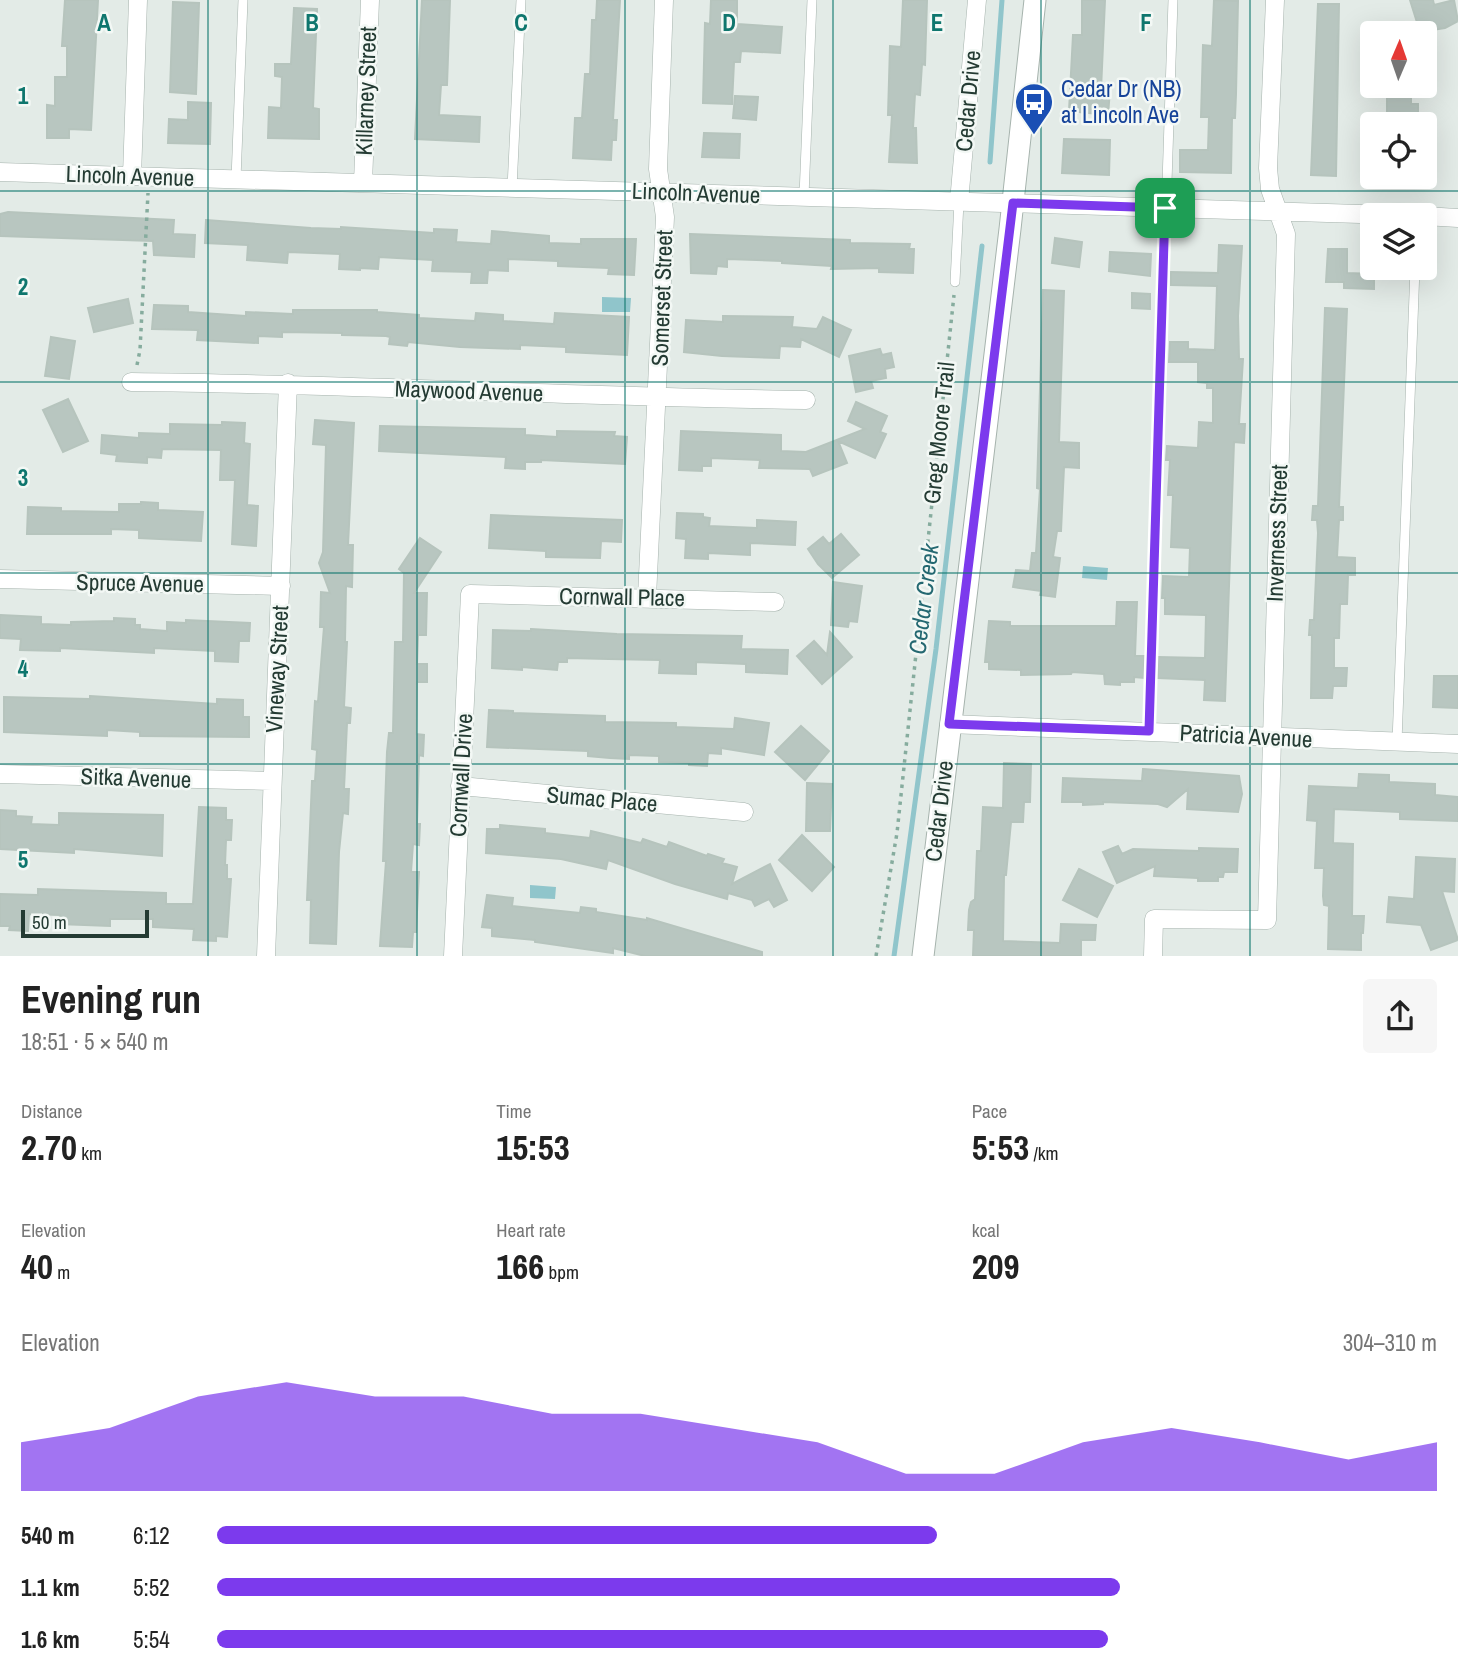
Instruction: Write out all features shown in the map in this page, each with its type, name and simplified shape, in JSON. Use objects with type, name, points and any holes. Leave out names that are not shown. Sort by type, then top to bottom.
[{"type":"street","points":[[132,176],[138,0]]},
{"type":"street","name":"Killarney Street","points":[[363,183],[370,0]]},
{"type":"street","name":"Somerset Street","points":[[647,597],[665,217],[658,169],[664,0]]},
{"type":"street","name":"Cedar Drive","points":[[959,202],[977,0]]},
{"type":"street","name":"Cedar Drive","points":[[923,956],[1035,0]]},
{"type":"street","name":"Inverness Street","points":[[1153,956],[1154,919],[1267,920],[1270,738],[1286,244],[1286,234],[1270,189],[1268,168],[1275,0]]},
{"type":"street","name":"Lincoln Avenue","points":[[0,172],[1360,214]]},
{"type":"street","points":[[1437,217],[1458,218]]},
{"type":"street","name":"Maywood Avenue","points":[[131,382],[288,383],[658,398],[806,400]]},
{"type":"street","name":"Vineway Street","points":[[266,956],[288,383]]},
{"type":"street","name":"Spruce Avenue","points":[[0,579],[281,586]]},
{"type":"street","name":"Cornwall Place","points":[[470,594],[775,602]]},
{"type":"street","name":"Cornwall Drive","points":[[453,956],[470,594]]},
{"type":"street","name":"Patricia Avenue","points":[[949,724],[1458,744]]},
{"type":"street","name":"Sitka Avenue","points":[[0,774],[272,781]]},
{"type":"street","name":"Sumac Place","points":[[460,786],[744,813]]},
{"type":"lane","points":[[236,179],[243,0]]},
{"type":"lane","points":[[512,188],[521,0]]},
{"type":"lane","points":[[804,196],[812,0]]},
{"type":"lane","points":[[1149,731],[1173,0]]},
{"type":"lane","points":[[955,282],[959,202]]},
{"type":"lane","points":[[1397,742],[1415,280]]},
{"type":"path","points":[[131,382],[139,351],[148,193]]},
{"type":"path","name":"Greg Moore Trail","points":[[876,956],[897,833],[955,282]]},
{"type":"water","points":[[602,297],[631,298],[630,312],[602,312]]},
{"type":"water","points":[[1083,566],[1108,568],[1107,580],[1082,578]]},
{"type":"water","points":[[530,885],[556,887],[555,899],[530,898]]},
{"type":"building","points":[[65,0],[98,0],[91,130],[69,129],[69,138],[47,138],[47,105],[55,106],[55,77],[67,77],[67,46],[62,46]]},
{"type":"building","points":[[422,0],[450,0],[447,85],[441,85],[439,115],[480,117],[479,142],[415,139]]},
{"type":"building","points":[[597,0],[620,0],[613,120],[617,120],[616,140],[612,140],[611,160],[573,158],[575,118],[582,118],[585,74],[590,74],[592,20],[596,20]]},
{"type":"building","points":[[711,0],[737,0],[737,24],[782,27],[780,53],[741,51],[740,62],[734,62],[732,104],[703,103],[705,23],[710,24]]},
{"type":"building","points":[[903,0],[927,0],[925,65],[922,64],[920,95],[915,94],[913,128],[916,128],[917,163],[889,162],[892,115],[888,115],[890,46],[901,47]]},
{"type":"building","points":[[1082,0],[1105,0],[1101,90],[1110,90],[1108,115],[1069,111],[1073,35],[1082,35]]},
{"type":"building","points":[[1214,0],[1238,1],[1231,173],[1180,172],[1180,150],[1208,150],[1209,117],[1201,117],[1203,45],[1212,46]]},
{"type":"building","points":[[1410,0],[1433,0],[1434,5],[1454,0],[1458,21],[1437,29],[1437,21],[1417,21]]},
{"type":"building","points":[[173,2],[199,3],[196,94],[170,92]]},
{"type":"building","points":[[1318,4],[1339,4],[1336,176],[1311,175]]},
{"type":"building","points":[[294,8],[317,9],[313,108],[319,109],[319,139],[268,138],[269,107],[281,108],[282,77],[275,76],[275,64],[291,64]]},
{"type":"building","points":[[735,96],[758,97],[756,120],[733,118]]},
{"type":"building","points":[[1387,98],[1411,98],[1411,104],[1418,104],[1418,112],[1387,112]]},
{"type":"building","points":[[188,102],[211,103],[210,144],[168,143],[169,119],[188,120]]},
{"type":"building","points":[[704,133],[740,134],[739,158],[702,157]]},
{"type":"building","points":[[1064,139],[1110,140],[1109,175],[1062,173]]},
{"type":"building","points":[[8,212],[174,220],[173,234],[195,235],[194,257],[154,255],[153,241],[0,236],[0,214]]},
{"type":"building","points":[[206,220],[434,233],[434,229],[457,230],[456,242],[491,244],[492,231],[549,236],[549,243],[581,244],[581,239],[636,239],[634,275],[608,274],[609,268],[558,266],[558,261],[508,259],[508,271],[488,270],[487,283],[471,283],[472,272],[432,271],[433,260],[379,257],[378,269],[360,270],[339,269],[340,254],[288,252],[287,263],[247,260],[248,245],[205,243]]},
{"type":"building","points":[[690,234],[910,244],[909,249],[914,249],[913,273],[879,272],[879,268],[831,269],[832,266],[782,261],[727,259],[727,267],[717,266],[716,274],[691,273]]},
{"type":"building","points":[[1055,238],[1082,242],[1079,267],[1052,263]]},
{"type":"building","points":[[1219,245],[1242,246],[1238,316],[1239,359],[1243,359],[1239,424],[1245,424],[1244,443],[1234,442],[1225,701],[1204,700],[1205,680],[1158,678],[1158,657],[1205,658],[1206,615],[1165,614],[1165,598],[1162,598],[1163,576],[1189,577],[1190,548],[1171,547],[1173,495],[1168,495],[1170,460],[1166,460],[1167,446],[1198,448],[1199,422],[1213,423],[1213,388],[1207,388],[1207,383],[1198,382],[1198,362],[1169,362],[1170,342],[1188,342],[1188,349],[1215,350],[1217,286],[1171,285],[1171,272],[1218,273]]},
{"type":"building","points":[[1328,249],[1347,249],[1347,273],[1360,273],[1360,280],[1374,280],[1374,289],[1344,288],[1344,282],[1326,282]]},
{"type":"building","points":[[1110,252],[1151,254],[1150,276],[1109,271]]},
{"type":"building","points":[[1043,290],[1064,291],[1059,442],[1079,443],[1079,468],[1064,467],[1061,531],[1057,531],[1053,557],[1060,558],[1055,597],[1040,595],[1041,591],[1013,587],[1016,570],[1030,571],[1032,553],[1036,553],[1040,489],[1037,488]]},
{"type":"building","points":[[1132,293],[1150,294],[1150,309],[1132,308]]},
{"type":"building","points":[[128,299],[133,323],[94,332],[88,308]]},
{"type":"building","points":[[154,305],[188,306],[188,312],[246,316],[246,312],[293,314],[293,310],[377,310],[419,315],[419,318],[475,321],[476,313],[503,315],[503,321],[554,324],[555,313],[629,317],[627,355],[566,352],[566,347],[520,345],[520,349],[408,342],[407,346],[389,344],[390,337],[386,336],[342,333],[282,332],[282,337],[258,336],[258,343],[197,340],[198,330],[152,329]]},
{"type":"building","points":[[1325,308],[1347,309],[1339,507],[1343,507],[1343,520],[1339,520],[1337,557],[1355,558],[1355,575],[1348,575],[1347,604],[1340,604],[1339,638],[1334,638],[1334,668],[1347,668],[1346,686],[1333,686],[1332,698],[1311,698],[1312,635],[1309,635],[1310,620],[1314,620],[1318,533],[1317,520],[1312,520],[1313,506],[1318,506]]},
{"type":"building","points":[[723,316],[793,317],[792,327],[817,329],[823,317],[851,330],[839,357],[801,339],[800,347],[780,346],[779,358],[684,352],[686,320],[723,322]]},
{"type":"building","points":[[51,337],[75,341],[69,379],[45,376]]},
{"type":"building","points":[[880,349],[882,355],[891,353],[894,367],[885,369],[886,378],[871,381],[873,388],[856,392],[849,356]]},
{"type":"building","points":[[68,399],[88,441],[63,452],[43,410]]},
{"type":"building","points":[[856,402],[887,416],[880,432],[886,434],[875,458],[838,441],[847,463],[813,476],[810,469],[759,468],[760,460],[711,458],[711,466],[702,466],[702,471],[679,470],[681,431],[781,435],[781,451],[806,452],[865,429],[848,421]]},
{"type":"building","points":[[315,420],[354,423],[348,545],[353,545],[352,587],[346,586],[344,707],[351,708],[350,723],[347,723],[344,789],[349,789],[348,814],[343,813],[339,852],[336,944],[310,943],[311,900],[307,900],[312,781],[315,781],[317,750],[312,749],[324,627],[320,627],[321,592],[330,593],[319,563],[323,552],[326,445],[313,444]]},
{"type":"building","points":[[222,422],[245,423],[244,443],[250,444],[247,505],[258,506],[256,546],[232,544],[235,480],[220,480],[221,450],[162,449],[161,458],[147,457],[147,463],[116,461],[117,455],[101,453],[102,435],[139,438],[139,433],[170,434],[170,424],[222,425]]},
{"type":"building","points":[[380,426],[525,429],[525,435],[557,437],[557,431],[615,432],[614,436],[627,437],[625,464],[541,460],[525,462],[525,469],[505,468],[506,457],[379,451]]},
{"type":"building","points":[[158,503],[158,510],[203,512],[201,541],[139,538],[139,530],[111,529],[111,534],[27,534],[28,507],[61,508],[61,511],[119,512],[119,504]]},
{"type":"building","points":[[677,513],[703,514],[703,517],[710,518],[709,526],[757,528],[757,520],[796,522],[795,545],[750,543],[750,555],[708,553],[708,559],[685,558],[686,539],[676,538]]},
{"type":"building","points":[[491,515],[622,520],[621,542],[601,541],[600,558],[546,557],[546,551],[489,548]]},
{"type":"building","points":[[841,534],[859,555],[832,578],[808,549],[823,537],[829,544]]},
{"type":"building","points":[[420,538],[441,552],[414,593],[427,593],[426,635],[418,635],[417,664],[427,664],[427,682],[417,682],[416,734],[424,735],[423,756],[419,755],[419,845],[413,844],[411,872],[419,872],[416,932],[413,932],[412,947],[380,946],[386,861],[383,861],[387,752],[389,733],[393,733],[395,642],[403,642],[404,573],[399,569]]},
{"type":"building","points":[[833,582],[862,586],[857,622],[849,621],[848,627],[831,625]]},
{"type":"building","points":[[1117,602],[1137,602],[1135,656],[1144,656],[1144,678],[1134,677],[1134,682],[1120,682],[1120,685],[1105,684],[1104,674],[1072,672],[1021,675],[1021,670],[989,669],[989,662],[985,662],[989,621],[1010,622],[1010,626],[1116,626]]},
{"type":"building","points":[[0,615],[41,617],[41,624],[71,625],[71,622],[135,619],[135,625],[140,625],[140,629],[167,631],[167,622],[186,623],[186,620],[250,623],[249,641],[239,641],[238,662],[215,661],[215,651],[154,648],[154,653],[60,648],[60,651],[20,650],[21,639],[0,638]]},
{"type":"building","points":[[531,629],[617,634],[742,636],[741,649],[788,650],[787,674],[746,672],[746,664],[696,662],[696,674],[659,673],[660,660],[567,658],[567,662],[558,662],[557,670],[492,668],[493,630]]},
{"type":"building","points":[[830,632],[852,657],[822,684],[797,656],[814,641],[827,655]]},
{"type":"building","points":[[1434,676],[1458,676],[1458,708],[1433,707]]},
{"type":"building","points":[[90,696],[217,704],[217,699],[243,700],[243,717],[249,717],[249,737],[140,736],[140,732],[107,730],[107,736],[4,732],[4,697],[90,699]]},
{"type":"building","points":[[489,710],[605,716],[605,722],[676,723],[676,727],[734,729],[735,718],[769,723],[764,755],[721,748],[721,754],[708,753],[707,766],[659,762],[659,756],[629,755],[629,759],[588,756],[588,751],[487,747]]},
{"type":"building","points":[[801,726],[829,751],[805,780],[775,752]]},
{"type":"building","points":[[1004,763],[1031,764],[1030,802],[1024,802],[1023,822],[1011,822],[1004,875],[1003,941],[1060,943],[1061,924],[1096,925],[1095,940],[1081,940],[1081,956],[973,956],[974,930],[968,930],[969,910],[975,899],[977,851],[981,851],[983,807],[1003,808]]},
{"type":"building","points":[[1143,769],[1239,776],[1242,794],[1238,812],[1187,809],[1188,789],[1167,807],[1158,804],[1103,802],[1083,805],[1083,802],[1062,802],[1063,778],[1142,781]]},
{"type":"building","points":[[1359,774],[1389,775],[1389,782],[1435,784],[1435,795],[1458,797],[1458,821],[1400,819],[1400,812],[1334,809],[1333,843],[1353,844],[1352,916],[1364,916],[1361,950],[1328,949],[1329,906],[1324,905],[1324,868],[1315,868],[1317,821],[1307,820],[1309,786],[1358,788]]},
{"type":"building","points":[[807,783],[832,784],[830,831],[806,831]]},
{"type":"building","points":[[199,807],[226,808],[226,820],[232,820],[231,840],[226,840],[225,865],[227,879],[231,879],[227,937],[216,936],[216,941],[193,940],[194,929],[153,927],[153,919],[110,919],[110,926],[59,924],[60,915],[29,914],[28,931],[9,930],[10,926],[0,926],[0,894],[38,895],[38,889],[166,893],[166,904],[193,904]]},
{"type":"building","points":[[0,810],[16,811],[16,816],[32,817],[31,824],[59,825],[59,813],[163,815],[162,856],[74,849],[74,853],[0,849]]},
{"type":"building","points":[[500,825],[545,829],[545,833],[590,838],[591,831],[641,843],[643,839],[667,847],[669,842],[707,856],[708,854],[724,859],[722,863],[737,867],[732,884],[770,864],[787,900],[774,907],[769,899],[755,906],[752,900],[728,893],[727,899],[608,860],[606,869],[561,859],[486,853],[487,829],[500,829]]},
{"type":"building","points":[[802,835],[834,867],[812,891],[779,860]]},
{"type":"building","points":[[1118,846],[1122,854],[1133,849],[1238,849],[1237,872],[1224,872],[1223,877],[1218,877],[1218,881],[1198,881],[1198,878],[1154,876],[1155,866],[1117,883],[1103,852]]},
{"type":"building","points":[[1416,857],[1455,859],[1454,892],[1442,891],[1458,940],[1431,950],[1421,925],[1387,922],[1389,897],[1414,899]]},
{"type":"building","points":[[1079,869],[1113,886],[1097,917],[1063,900]]},
{"type":"building","points":[[487,895],[513,898],[512,906],[580,913],[581,907],[596,909],[596,912],[647,918],[762,952],[762,956],[645,956],[613,948],[613,953],[492,936],[492,928],[482,927]]},
{"type":"waterway","name":"Cedar Creek","points":[[990,162],[1002,0]]},
{"type":"waterway","name":"Cedar Creek","points":[[894,956],[936,649],[982,246]]},
{"type":"place","name":"Cedar Dr (NB) at Lincoln Ave","points":[[1034,136]]},
{"type":"route","points":[[1013,203],[1165,208],[1149,731],[949,724],[1013,203]]}]
